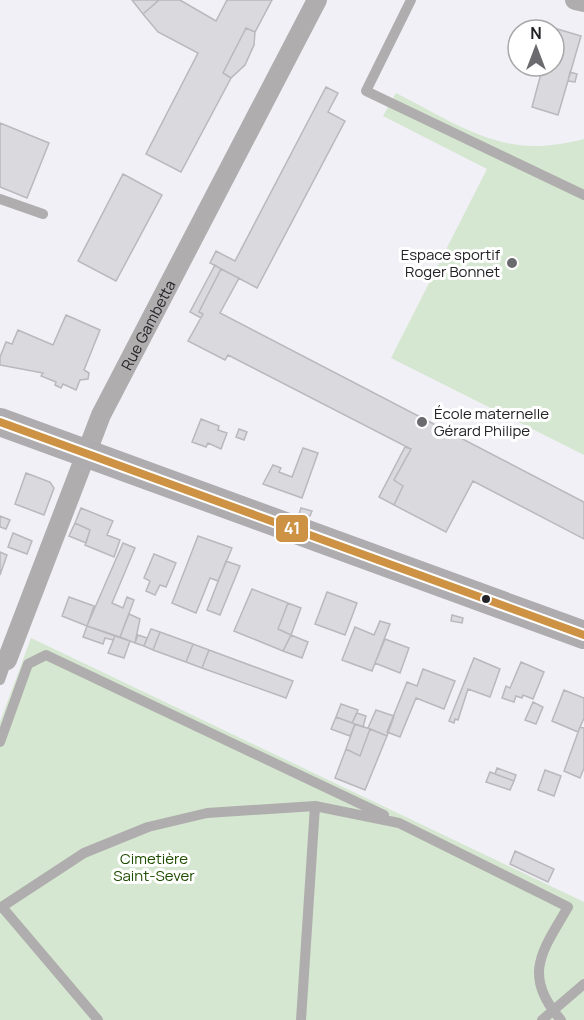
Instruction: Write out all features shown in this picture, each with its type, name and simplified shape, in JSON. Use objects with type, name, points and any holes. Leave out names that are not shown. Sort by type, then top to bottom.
[{"type":"main road","points":[[0,422],[584,635]]},
{"type":"street","name":"Rue Gambetta","points":[[7,660],[101,416],[317,0]]},
{"type":"street","points":[[575,0],[584,2]]},
{"type":"lane","points":[[411,0],[366,91],[584,195]]},
{"type":"lane","points":[[0,199],[43,214]]},
{"type":"lane","points":[[0,742],[28,664],[46,655],[399,823],[568,907],[544,943],[539,966],[540,984],[545,1000],[561,1020]]},
{"type":"lane","points":[[0,680],[7,660]]},
{"type":"lane","points":[[98,1020],[1,907],[84,853],[148,827],[207,813],[315,806],[399,823]]},
{"type":"lane","points":[[301,1020],[315,806]]},
{"type":"lane","points":[[542,1020],[584,984]]},
{"type":"green space","name":"Espace sportif Roger Bonnet","points":[[396,93],[471,131],[503,142],[544,146],[584,139],[584,455],[391,358],[487,169],[383,116]]},
{"type":"green space","name":"Cimetière Saint-Sever","points":[[31,638],[584,902],[584,1020],[0,1020],[0,722]]},
{"type":"building","points":[[132,0],[157,0],[158,1],[143,14]]},
{"type":"building","points":[[159,0],[180,0],[216,21],[227,0],[272,0],[255,32],[246,28],[223,73],[231,78],[181,172],[146,154],[198,53],[158,32],[143,14]]},
{"type":"building","points":[[246,28],[255,32],[254,45],[245,65],[231,78],[223,73]]},
{"type":"building","points":[[566,32],[581,36],[558,115],[532,107],[540,78],[566,78]]},
{"type":"building","points":[[570,72],[577,74],[575,82],[568,81]]},
{"type":"building","points":[[326,87],[338,93],[328,112],[345,121],[257,288],[210,263],[216,251],[235,261]]},
{"type":"building","points":[[0,123],[49,143],[27,198],[0,187]]},
{"type":"building","points":[[123,174],[162,195],[116,281],[78,261]]},
{"type":"building","points":[[215,265],[221,269],[199,312],[203,314],[201,318],[190,312]]},
{"type":"building","points":[[221,269],[239,278],[220,313],[584,502],[584,539],[473,481],[446,532],[394,505],[403,486],[394,480],[411,449],[228,355],[225,360],[188,341],[203,314],[199,312]]},
{"type":"building","points":[[66,315],[100,330],[84,370],[89,373],[88,379],[80,380],[76,390],[63,384],[61,388],[55,385],[56,382],[41,376],[43,373],[0,365],[0,357],[6,342],[12,344],[18,330],[53,345]]},
{"type":"building","points":[[201,419],[219,426],[218,430],[227,433],[221,449],[208,443],[206,447],[192,442]]},
{"type":"building","points":[[239,429],[247,432],[244,440],[236,437]]},
{"type":"building","points":[[405,447],[411,449],[394,480],[403,486],[394,505],[379,497]]},
{"type":"building","points":[[303,448],[318,453],[302,498],[263,484],[273,465],[281,468],[279,472],[292,477]]},
{"type":"building","points":[[26,473],[50,482],[54,488],[44,515],[15,504]]},
{"type":"building","points":[[81,508],[113,521],[107,535],[120,540],[114,557],[85,545],[90,530],[75,523]]},
{"type":"building","points":[[301,508],[312,511],[310,516],[299,514]]},
{"type":"building","points":[[0,516],[10,520],[6,529],[0,527]]},
{"type":"building","points":[[75,523],[90,530],[86,543],[69,536]]},
{"type":"building","points":[[13,533],[32,541],[27,554],[8,547]]},
{"type":"building","points":[[198,536],[232,548],[218,581],[210,578],[196,613],[172,603]]},
{"type":"building","points":[[123,543],[135,548],[112,603],[123,608],[127,597],[134,600],[120,637],[87,626]]},
{"type":"building","points":[[0,552],[7,555],[0,575]]},
{"type":"building","points":[[154,554],[176,563],[166,587],[160,585],[155,595],[146,591],[150,581],[144,578]]},
{"type":"building","points":[[226,561],[240,566],[220,615],[207,610]]},
{"type":"building","points":[[252,589],[288,603],[278,629],[291,635],[283,651],[234,631]]},
{"type":"building","points":[[327,592],[357,603],[345,635],[315,624]]},
{"type":"building","points":[[69,597],[94,606],[87,626],[62,616]]},
{"type":"building","points":[[288,603],[301,608],[291,635],[278,629]]},
{"type":"building","points":[[129,614],[140,619],[135,643],[120,637]]},
{"type":"building","points":[[452,615],[463,618],[462,623],[451,621]]},
{"type":"building","points":[[380,621],[390,624],[372,671],[342,660],[355,627],[374,635]]},
{"type":"building","points":[[87,626],[115,636],[113,640],[105,638],[103,644],[83,637]]},
{"type":"building","points":[[151,629],[160,632],[153,650],[144,646]]},
{"type":"building","points":[[160,632],[193,644],[186,662],[153,650]]},
{"type":"building","points":[[138,635],[147,638],[144,646],[135,643]]},
{"type":"building","points":[[291,635],[308,642],[302,658],[283,651]]},
{"type":"building","points":[[115,636],[130,641],[124,658],[108,653]]},
{"type":"building","points":[[385,639],[409,648],[400,673],[375,663]]},
{"type":"building","points":[[193,644],[209,650],[202,668],[186,662]]},
{"type":"building","points":[[209,650],[293,681],[286,698],[202,668]]},
{"type":"building","points":[[474,658],[500,669],[490,697],[468,689],[458,720],[455,719],[454,723],[449,721]]},
{"type":"building","points":[[521,662],[544,672],[533,699],[523,695],[522,698],[516,696],[514,702],[502,698],[506,686],[510,688]]},
{"type":"building","points":[[423,669],[455,681],[444,709],[416,698],[400,737],[387,732],[407,682],[417,686]]},
{"type":"building","points":[[564,690],[584,698],[584,718],[578,732],[552,721]]},
{"type":"building","points":[[533,702],[543,707],[536,724],[525,720]]},
{"type":"building","points":[[341,704],[358,710],[352,723],[336,717]]},
{"type":"building","points":[[376,710],[394,716],[387,736],[368,728]]},
{"type":"building","points":[[357,713],[366,716],[363,727],[352,723]]},
{"type":"building","points":[[336,717],[355,724],[350,736],[331,729]]},
{"type":"building","points":[[355,724],[370,729],[360,756],[346,749]]},
{"type":"building","points":[[580,727],[584,728],[584,768],[580,778],[564,771]]},
{"type":"building","points":[[370,729],[387,736],[365,790],[335,778],[346,749],[360,756]]},
{"type":"building","points":[[497,768],[516,775],[514,781],[495,774]]},
{"type":"building","points":[[545,770],[561,776],[554,796],[538,790]]},
{"type":"building","points":[[490,772],[514,781],[510,790],[486,782]]},
{"type":"building","points":[[515,851],[554,869],[548,882],[510,864]]},
{"type":"transit line","name":"41","points":[[0,422],[584,635]]},
{"type":"place","name":"Espace sportif Roger Bonnet","points":[[512,263]]},
{"type":"place","name":"École maternelle Gérard Philipe","points":[[422,422]]}]
